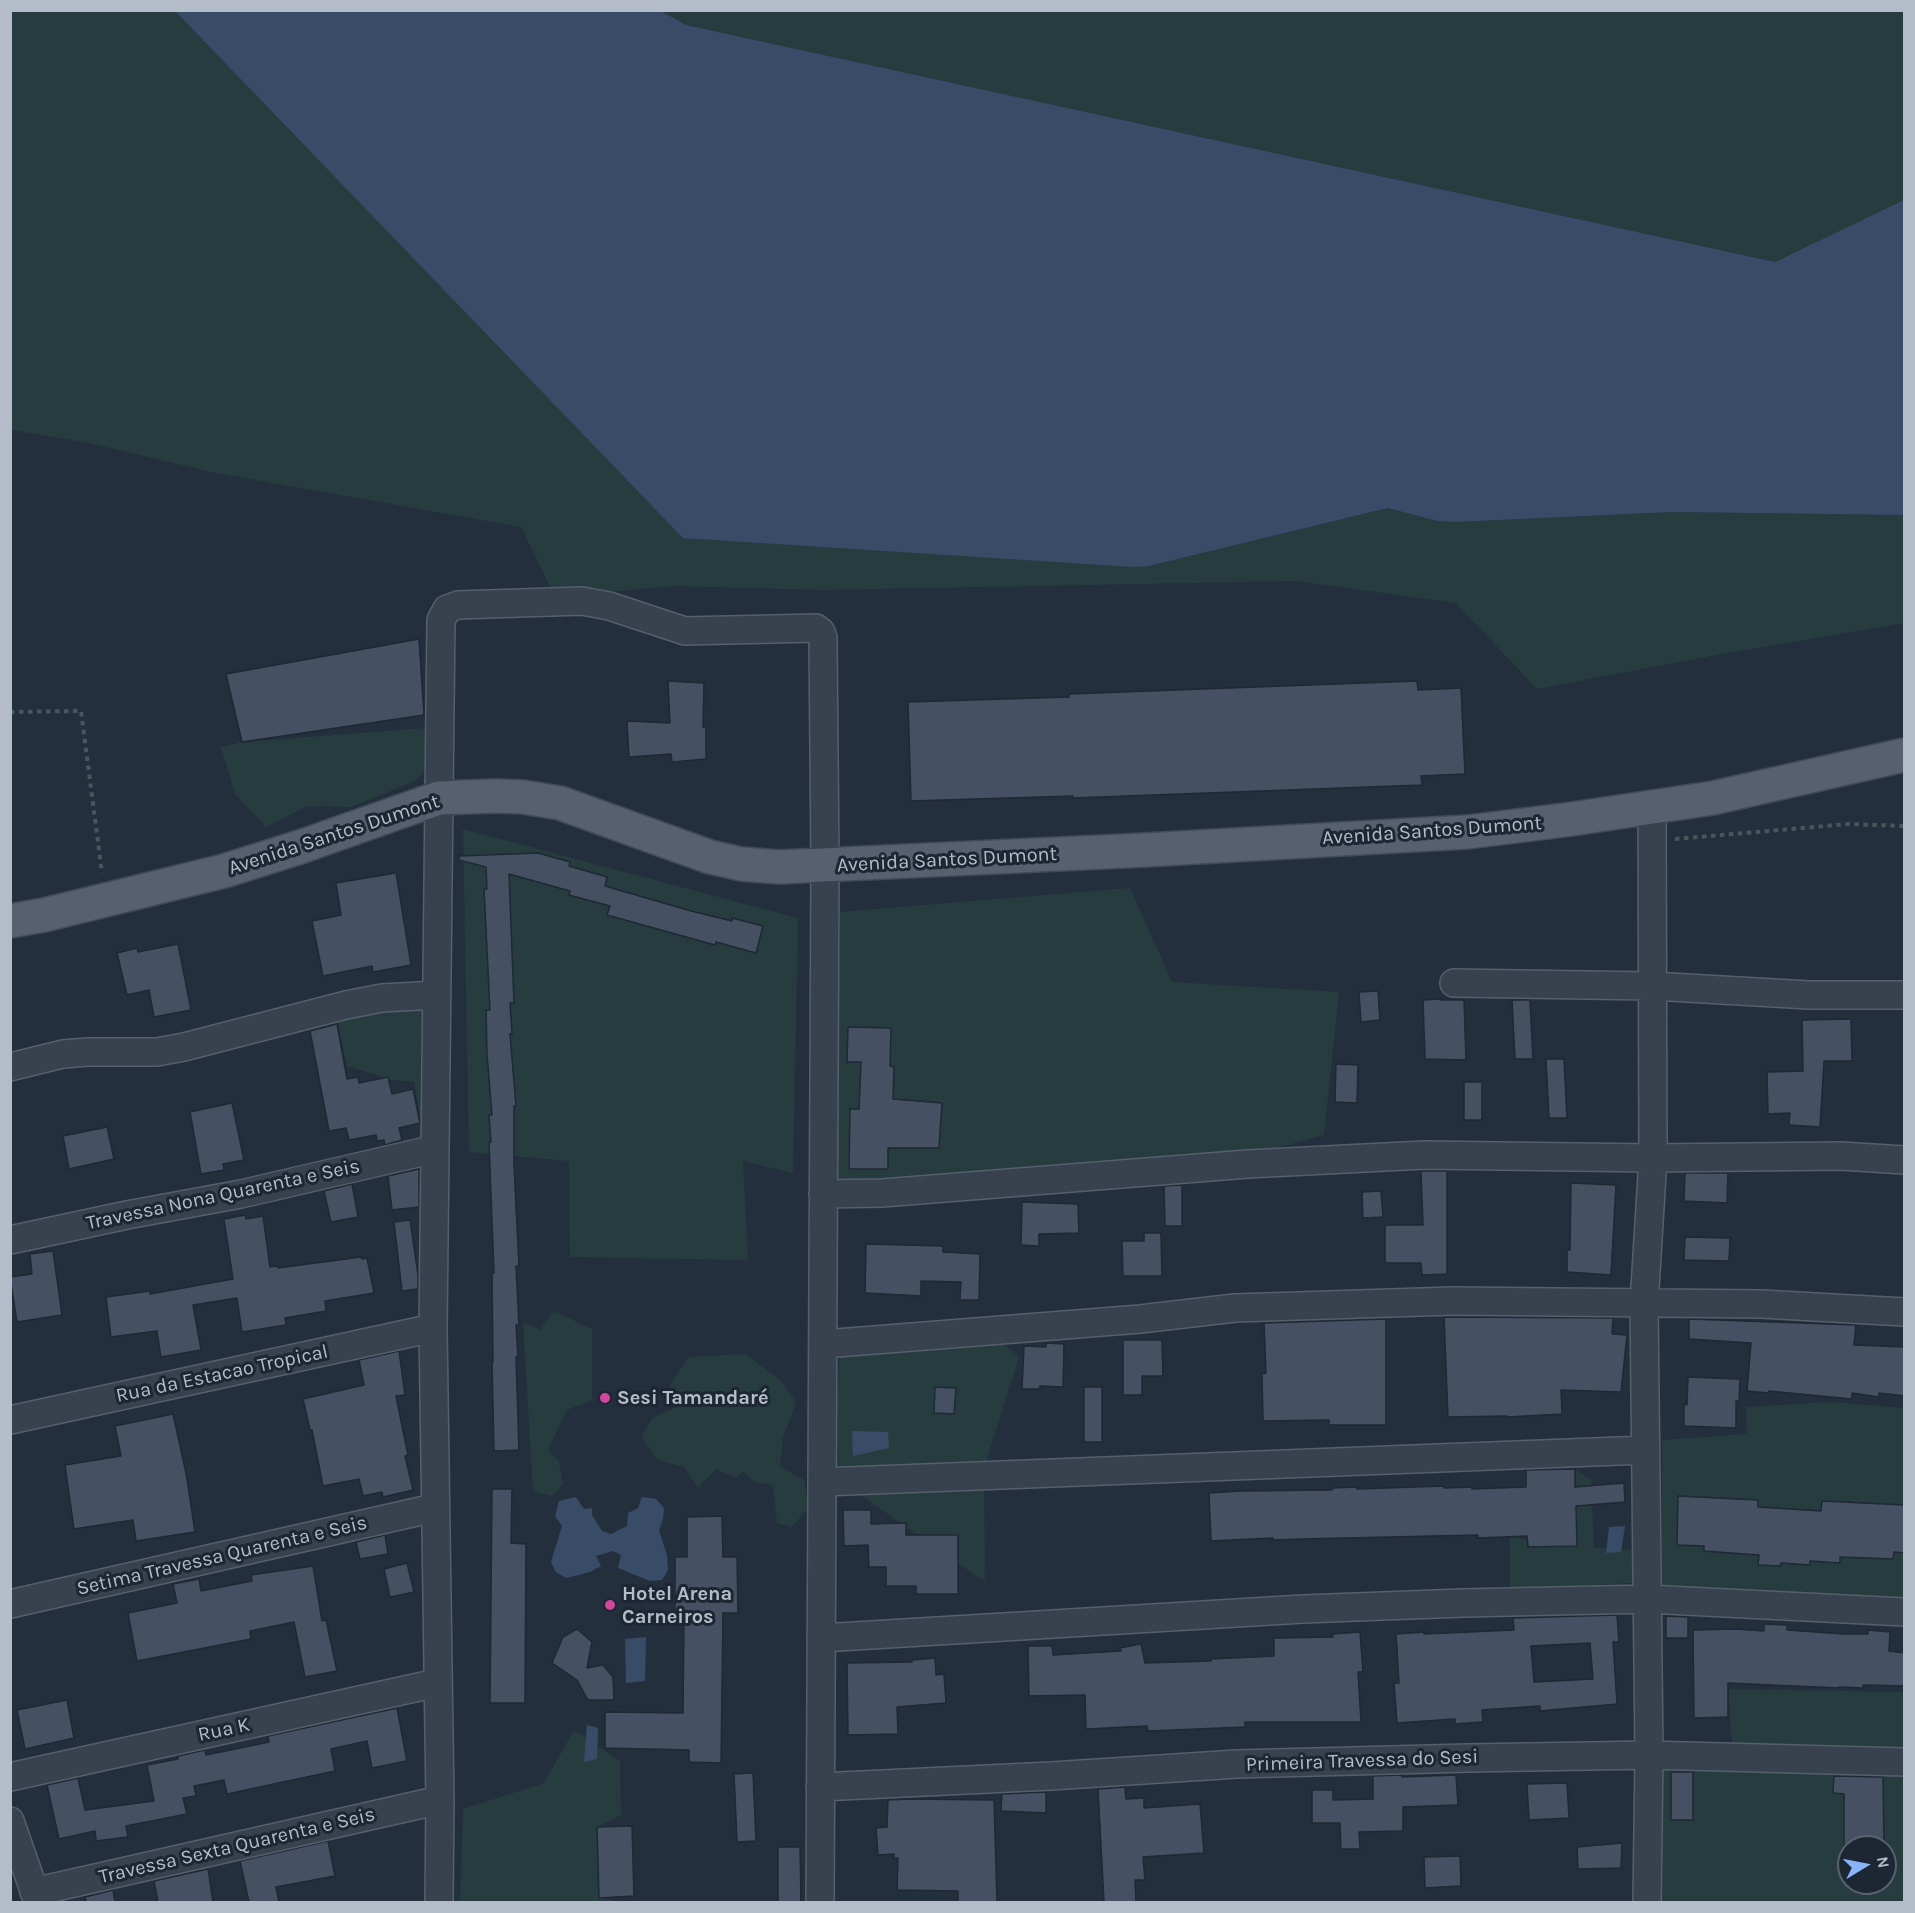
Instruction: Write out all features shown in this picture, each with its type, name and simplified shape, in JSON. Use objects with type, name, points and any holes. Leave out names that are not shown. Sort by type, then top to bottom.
[{"type":"main road","name":"Avenida Santos Dumont","points":[[10,921],[224,871],[439,798],[523,797],[560,803],[710,857],[741,864],[779,867],[1467,832],[1713,798],[1905,755]]},
{"type":"street","points":[[439,1902],[440,1800],[433,1328],[441,620],[447,609],[458,605],[582,601],[609,606],[685,631],[816,628],[821,632],[823,638],[824,1344],[820,1902]]},
{"type":"street","points":[[1647,1902],[1649,1755],[1644,1304],[1653,1158],[1652,808]]},
{"type":"street","points":[[1454,983],[1652,986],[1809,995],[1905,995]]},
{"type":"street","points":[[10,1067],[63,1054],[158,1052],[346,1005],[382,998],[437,995]]},
{"type":"street","name":"Travessa Nona Quarenta e Seis","points":[[10,1240],[290,1183],[435,1149]]},
{"type":"street","points":[[823,1194],[882,1193],[1248,1164],[1424,1155],[1653,1158],[1841,1156],[1905,1160]]},
{"type":"street","points":[[824,1344],[1140,1319],[1235,1308],[1453,1301],[1762,1304],[1905,1312]]},
{"type":"street","name":"Rua da Estacao Tropical","points":[[10,1420],[433,1328]]},
{"type":"street","points":[[822,1482],[1645,1450]]},
{"type":"street","name":"Setima Travessa Quarenta e Seis","points":[[10,1604],[434,1508]]},
{"type":"street","points":[[821,1638],[1303,1609],[1463,1603],[1647,1599],[1905,1612]]},
{"type":"street","name":"Rua K","points":[[10,1777],[437,1683]]},
{"type":"street","name":"Primeira Travessa do Sesi","points":[[820,1787],[1237,1764],[1649,1755],[1905,1762]]},
{"type":"street","name":"Travessa Sexta Quarenta e Seis","points":[[36,1897],[440,1800]]},
{"type":"street","points":[[10,1821],[36,1897]]},
{"type":"path","points":[[10,712],[81,711],[106,900]]},
{"type":"path","points":[[1652,840],[1849,824],[1905,826]]},
{"type":"green space","points":[[10,11],[175,11],[683,537],[1149,566],[1389,508],[1437,521],[1456,522],[1672,512],[1904,515],[1904,623],[1537,689],[1456,603],[1296,581],[822,590],[674,586],[555,597],[521,527],[216,473],[84,442],[11,430]]},
{"type":"green space","points":[[661,11],[1904,11],[1904,201],[1775,262],[686,25]]},
{"type":"green space","points":[[426,728],[430,767],[413,782],[351,807],[307,806],[266,827],[235,794],[221,747],[242,742]]},
{"type":"green space","points":[[463,829],[798,918],[793,1173],[743,1161],[748,1260],[570,1257],[569,1161],[469,1152]]},
{"type":"green space","points":[[1130,888],[1172,982],[1339,992],[1324,1135],[1269,1150],[834,1181],[840,912]]},
{"type":"green space","points":[[429,1009],[430,1123],[421,1121],[414,1082],[392,1080],[347,1066],[337,1018],[358,1010]]},
{"type":"green space","points":[[554,1311],[592,1329],[592,1400],[567,1410],[548,1450],[559,1461],[563,1484],[552,1496],[533,1491],[523,1322],[540,1330]]},
{"type":"green space","points":[[997,1338],[1019,1357],[984,1468],[985,1582],[832,1475],[840,1349]]},
{"type":"green space","points":[[745,1354],[780,1380],[796,1402],[783,1438],[780,1466],[804,1480],[809,1508],[791,1527],[777,1523],[773,1485],[754,1482],[743,1471],[736,1478],[716,1469],[698,1488],[684,1467],[657,1460],[642,1437],[652,1418],[682,1405],[670,1385],[689,1357]]},
{"type":"green space","points":[[1831,1402],[1904,1408],[1904,1598],[1662,1588],[1662,1440],[1747,1434],[1746,1407]]},
{"type":"green space","points":[[1575,1469],[1591,1480],[1594,1548],[1639,1550],[1634,1583],[1510,1589],[1510,1537],[1576,1546]]},
{"type":"green space","points":[[1728,1689],[1904,1692],[1904,1751],[1732,1743]]},
{"type":"green space","points":[[574,1730],[620,1761],[621,1815],[597,1827],[599,1897],[619,1902],[460,1902],[463,1809],[544,1783]]},
{"type":"green space","points":[[1661,1761],[1904,1775],[1904,1902],[1661,1902]]},
{"type":"water","points":[[175,11],[661,11],[686,25],[1775,262],[1904,200],[1904,515],[1672,512],[1456,522],[1437,521],[1388,508],[1149,566],[1133,567],[683,538]]},
{"type":"water","points":[[852,1431],[888,1432],[889,1448],[853,1456]]},
{"type":"water","points":[[576,1497],[584,1509],[592,1508],[592,1515],[602,1531],[611,1534],[627,1526],[628,1513],[638,1508],[642,1497],[656,1499],[664,1508],[659,1530],[667,1555],[668,1570],[662,1580],[650,1581],[618,1568],[621,1555],[613,1551],[596,1556],[601,1566],[590,1572],[566,1578],[556,1572],[551,1562],[562,1526],[555,1516],[559,1501]]},
{"type":"water","points":[[1625,1526],[1621,1552],[1606,1553],[1609,1527]]},
{"type":"water","points":[[646,1637],[645,1681],[626,1683],[625,1639]]},
{"type":"water","points":[[587,1725],[598,1728],[597,1759],[584,1762]]},
{"type":"building","points":[[419,639],[424,715],[242,742],[226,674]]},
{"type":"building","points":[[668,681],[704,683],[703,727],[706,728],[706,759],[672,762],[671,754],[629,757],[627,721],[670,723]]},
{"type":"building","points":[[1417,681],[1418,690],[1461,688],[1465,774],[1421,776],[1422,785],[1073,798],[1073,796],[911,801],[908,702]]},
{"type":"building","points":[[538,853],[570,862],[569,866],[607,877],[605,886],[691,911],[763,926],[756,953],[716,942],[715,945],[607,915],[610,906],[569,895],[570,891],[509,874],[514,1003],[510,1003],[512,1034],[510,1034],[516,1106],[514,1106],[514,1166],[519,1266],[516,1266],[519,1325],[516,1325],[518,1357],[516,1357],[519,1450],[494,1451],[492,1273],[494,1273],[489,1142],[491,1142],[489,1115],[492,1115],[487,1054],[486,1010],[490,1010],[484,889],[487,889],[486,867],[459,860],[459,856]]},
{"type":"building","points":[[396,873],[411,965],[373,972],[372,966],[323,976],[312,921],[341,915],[336,883]]},
{"type":"building","points":[[178,944],[191,1010],[154,1017],[149,990],[127,995],[117,953],[137,948],[138,952]]},
{"type":"building","points":[[1378,991],[1380,1020],[1361,1022],[1359,992]]},
{"type":"building","points":[[1423,1000],[1464,1000],[1466,1060],[1425,1059]]},
{"type":"building","points":[[1512,1000],[1530,1000],[1533,1059],[1515,1059]]},
{"type":"building","points":[[1851,1019],[1852,1061],[1824,1061],[1820,1127],[1789,1125],[1790,1113],[1768,1114],[1767,1072],[1803,1071],[1802,1020]]},
{"type":"building","points":[[337,1024],[347,1079],[358,1077],[359,1083],[388,1077],[392,1094],[413,1089],[420,1123],[399,1128],[402,1140],[385,1145],[384,1140],[377,1141],[376,1135],[349,1140],[346,1128],[329,1131],[310,1031]]},
{"type":"building","points":[[848,1027],[891,1028],[890,1066],[894,1067],[893,1099],[942,1103],[939,1148],[888,1148],[888,1169],[849,1169],[850,1109],[859,1109],[861,1062],[847,1062]]},
{"type":"building","points":[[1546,1059],[1564,1059],[1567,1118],[1549,1118]]},
{"type":"building","points":[[1336,1064],[1358,1065],[1357,1103],[1335,1102]]},
{"type":"building","points":[[1464,1082],[1482,1082],[1482,1120],[1464,1120]]},
{"type":"building","points":[[232,1103],[244,1160],[223,1164],[224,1170],[201,1174],[190,1112]]},
{"type":"building","points":[[107,1127],[114,1159],[69,1169],[63,1136]]},
{"type":"building","points":[[419,1169],[419,1207],[392,1210],[388,1176]]},
{"type":"building","points":[[1421,1171],[1447,1171],[1447,1274],[1422,1275],[1421,1263],[1385,1263],[1385,1225],[1423,1225]]},
{"type":"building","points":[[1685,1173],[1728,1173],[1727,1203],[1684,1201]]},
{"type":"building","points":[[1571,1183],[1616,1185],[1611,1275],[1567,1272],[1567,1250],[1570,1250]]},
{"type":"building","points":[[352,1184],[358,1217],[331,1222],[324,1191]]},
{"type":"building","points":[[1182,1185],[1182,1226],[1165,1226],[1164,1186]]},
{"type":"building","points":[[1381,1191],[1383,1217],[1363,1218],[1362,1192]]},
{"type":"building","points":[[1022,1202],[1078,1204],[1079,1233],[1039,1234],[1039,1246],[1021,1245]]},
{"type":"building","points":[[245,1215],[246,1219],[263,1216],[270,1267],[367,1258],[374,1293],[325,1301],[326,1311],[285,1318],[286,1325],[242,1332],[237,1298],[193,1305],[201,1350],[161,1357],[157,1331],[111,1337],[106,1297],[150,1291],[150,1294],[233,1279],[224,1219]]},
{"type":"building","points":[[410,1220],[418,1289],[402,1291],[394,1222]]},
{"type":"building","points":[[1144,1233],[1161,1233],[1162,1276],[1123,1276],[1122,1241],[1144,1241]]},
{"type":"building","points":[[1685,1237],[1730,1238],[1729,1261],[1684,1260]]},
{"type":"building","points":[[866,1244],[943,1246],[943,1252],[980,1254],[979,1300],[960,1300],[961,1282],[921,1281],[921,1296],[865,1293]]},
{"type":"building","points":[[53,1251],[62,1315],[17,1322],[10,1277],[32,1274],[30,1254]]},
{"type":"building","points":[[1444,1317],[1613,1318],[1612,1334],[1627,1335],[1621,1392],[1561,1390],[1562,1414],[1448,1417]]},
{"type":"building","points":[[1386,1319],[1386,1425],[1329,1425],[1329,1420],[1263,1421],[1262,1374],[1266,1373],[1264,1323]]},
{"type":"building","points":[[1689,1319],[1856,1325],[1854,1345],[1905,1347],[1905,1396],[1879,1393],[1879,1397],[1852,1393],[1852,1399],[1747,1391],[1751,1343],[1689,1339]]},
{"type":"building","points":[[1123,1340],[1162,1340],[1163,1376],[1142,1376],[1142,1395],[1123,1395]]},
{"type":"building","points":[[1046,1343],[1064,1344],[1063,1387],[1040,1386],[1040,1389],[1022,1389],[1024,1346],[1046,1347]]},
{"type":"building","points":[[399,1351],[405,1395],[396,1396],[408,1455],[405,1456],[413,1490],[383,1497],[382,1492],[363,1496],[359,1479],[323,1486],[312,1430],[310,1430],[303,1399],[364,1385],[359,1360]]},
{"type":"building","points":[[1688,1377],[1740,1379],[1739,1401],[1736,1401],[1736,1428],[1684,1426]]},
{"type":"building","points":[[935,1387],[956,1388],[954,1414],[934,1413]]},
{"type":"building","points":[[1084,1387],[1102,1387],[1102,1442],[1084,1442]]},
{"type":"building","points":[[173,1414],[186,1473],[195,1532],[136,1541],[133,1520],[74,1529],[65,1465],[121,1456],[115,1426]]},
{"type":"building","points":[[1575,1469],[1575,1487],[1624,1483],[1625,1502],[1576,1506],[1577,1546],[1528,1547],[1527,1536],[1478,1538],[1478,1535],[1211,1541],[1209,1493],[1332,1490],[1332,1488],[1357,1487],[1357,1489],[1444,1486],[1444,1488],[1472,1487],[1472,1489],[1526,1487],[1526,1470]]},
{"type":"building","points":[[492,1489],[512,1489],[511,1543],[526,1544],[525,1703],[490,1703]]},
{"type":"building","points":[[1678,1496],[1758,1500],[1758,1507],[1821,1511],[1822,1501],[1905,1505],[1905,1553],[1894,1552],[1893,1559],[1840,1557],[1840,1563],[1810,1561],[1810,1565],[1781,1563],[1781,1566],[1758,1565],[1759,1555],[1704,1551],[1704,1546],[1677,1545]]},
{"type":"building","points":[[843,1510],[871,1510],[871,1524],[906,1523],[906,1535],[958,1535],[958,1594],[916,1594],[916,1586],[886,1586],[886,1567],[869,1567],[868,1545],[844,1546]]},
{"type":"building","points":[[722,1516],[723,1557],[737,1557],[738,1613],[723,1613],[721,1763],[689,1762],[689,1750],[605,1748],[605,1712],[683,1713],[684,1614],[675,1614],[675,1557],[687,1557],[687,1517]]},
{"type":"building","points":[[385,1535],[388,1554],[360,1559],[356,1542]]},
{"type":"building","points":[[407,1563],[414,1592],[390,1597],[384,1569]]},
{"type":"building","points":[[313,1566],[322,1621],[326,1620],[337,1671],[305,1677],[294,1622],[250,1631],[251,1639],[137,1661],[128,1613],[177,1603],[173,1584],[199,1579],[201,1591],[252,1581],[251,1575]]},
{"type":"building","points":[[1617,1615],[1619,1642],[1613,1642],[1617,1704],[1540,1711],[1540,1706],[1482,1710],[1483,1722],[1455,1724],[1455,1719],[1397,1723],[1394,1683],[1399,1683],[1396,1634],[1514,1630],[1513,1618]],"holes":[[[1590,1643],[1593,1679],[1534,1682],[1531,1646]]]},
{"type":"building","points":[[1666,1616],[1688,1617],[1688,1638],[1666,1638]]},
{"type":"building","points":[[1764,1624],[1787,1625],[1787,1630],[1844,1634],[1868,1634],[1868,1630],[1890,1632],[1889,1651],[1905,1653],[1905,1686],[1863,1685],[1863,1688],[1839,1688],[1728,1683],[1728,1717],[1694,1718],[1693,1630],[1764,1631]]},
{"type":"building","points":[[577,1629],[592,1642],[587,1668],[603,1665],[613,1677],[614,1700],[588,1700],[577,1680],[552,1663],[563,1637]]},
{"type":"building","points":[[1360,1632],[1363,1672],[1358,1672],[1361,1722],[1245,1722],[1245,1727],[1148,1731],[1147,1726],[1086,1729],[1085,1695],[1029,1696],[1028,1646],[1052,1646],[1053,1655],[1121,1651],[1120,1648],[1141,1644],[1145,1663],[1211,1661],[1211,1659],[1274,1656],[1274,1638],[1333,1637],[1332,1634]]},
{"type":"building","points":[[935,1658],[936,1675],[944,1674],[946,1703],[897,1707],[898,1734],[848,1735],[847,1663],[912,1662],[912,1660]]},
{"type":"building","points":[[67,1700],[74,1738],[25,1749],[17,1710]]},
{"type":"building","points":[[397,1708],[407,1761],[372,1768],[367,1741],[331,1749],[335,1771],[227,1794],[224,1780],[194,1786],[196,1796],[183,1798],[187,1814],[126,1826],[128,1837],[96,1841],[95,1831],[59,1839],[47,1785],[78,1778],[85,1810],[154,1801],[147,1765],[178,1759],[178,1756],[205,1750],[206,1755],[269,1742],[268,1736]]},
{"type":"building","points":[[1671,1772],[1693,1772],[1693,1820],[1671,1820]]},
{"type":"building","points":[[753,1773],[756,1841],[737,1842],[734,1774]]},
{"type":"building","points":[[1402,1775],[1402,1777],[1456,1775],[1458,1805],[1403,1807],[1403,1831],[1359,1832],[1360,1849],[1341,1849],[1340,1823],[1312,1823],[1312,1790],[1333,1790],[1333,1800],[1373,1799],[1373,1776]]},
{"type":"building","points":[[1834,1776],[1883,1777],[1884,1835],[1844,1835],[1844,1794],[1833,1793]]},
{"type":"building","points":[[1567,1783],[1569,1818],[1529,1820],[1527,1784]]},
{"type":"building","points":[[1125,1787],[1126,1799],[1144,1798],[1144,1808],[1200,1804],[1204,1853],[1143,1857],[1145,1880],[1135,1880],[1136,1902],[1104,1902],[1098,1789]]},
{"type":"building","points":[[1046,1792],[1046,1813],[1001,1811],[1002,1794]]},
{"type":"building","points":[[888,1800],[994,1800],[997,1902],[958,1902],[958,1891],[897,1890],[898,1858],[894,1858],[894,1854],[878,1855],[876,1828],[887,1827]]},
{"type":"building","points":[[632,1826],[634,1896],[599,1898],[597,1827]]},
{"type":"building","points":[[328,1841],[335,1876],[276,1887],[279,1902],[249,1902],[240,1861]]},
{"type":"building","points":[[1622,1843],[1621,1868],[1578,1869],[1577,1847]]},
{"type":"building","points":[[778,1847],[800,1847],[801,1902],[778,1902]]},
{"type":"building","points":[[1460,1856],[1461,1886],[1425,1888],[1424,1857]]},
{"type":"building","points":[[208,1869],[213,1902],[158,1902],[154,1881]]},
{"type":"building","points":[[113,1890],[115,1902],[86,1902],[85,1897]]},
{"type":"place","name":"Sesi Tamandaré","points":[[605,1398]]},
{"type":"place","name":"Hotel Arena Carneiros","points":[[610,1605]]}]
